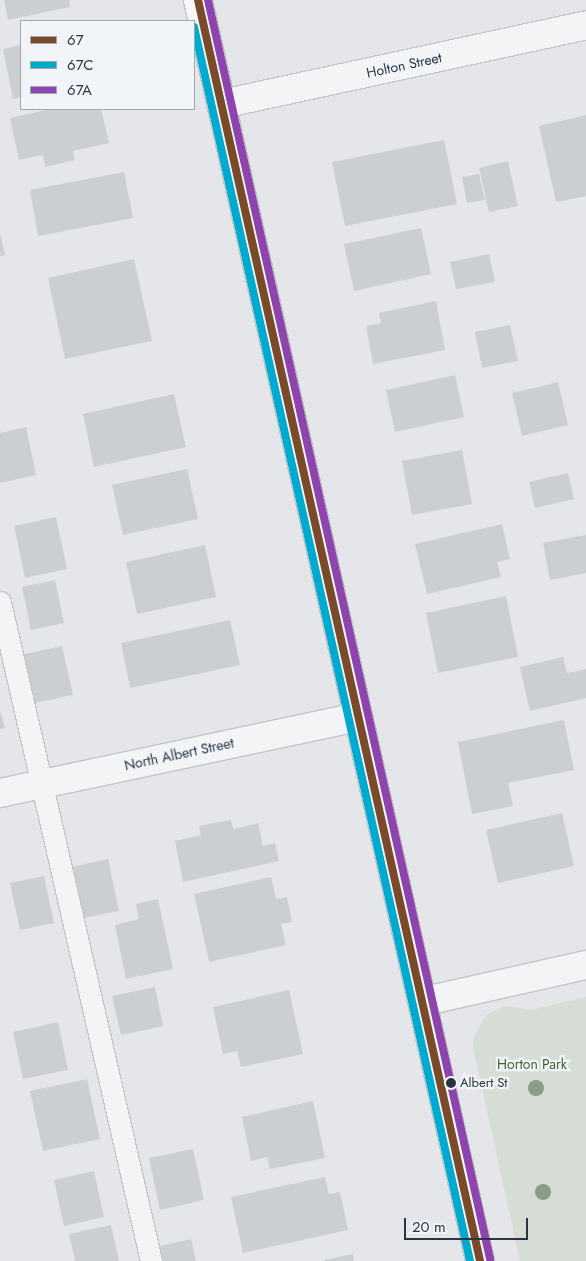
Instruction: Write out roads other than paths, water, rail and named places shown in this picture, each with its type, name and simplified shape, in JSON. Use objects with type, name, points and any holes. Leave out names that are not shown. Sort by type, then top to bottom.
[{"type":"street","points":[[198,0],[358,716],[424,1001],[480,1261]]},
{"type":"street","name":"Holton Street","points":[[222,104],[586,25]]},
{"type":"street","name":"North Albert Street","points":[[0,793],[358,716]]},
{"type":"street","points":[[424,1001],[586,965]]},
{"type":"lane","points":[[0,602],[40,784],[152,1261]]},
{"type":"place","name":"Albert St","points":[[451,1083]]},
{"type":"park label","name":"Horton Park","points":[[532,1064]]}]
